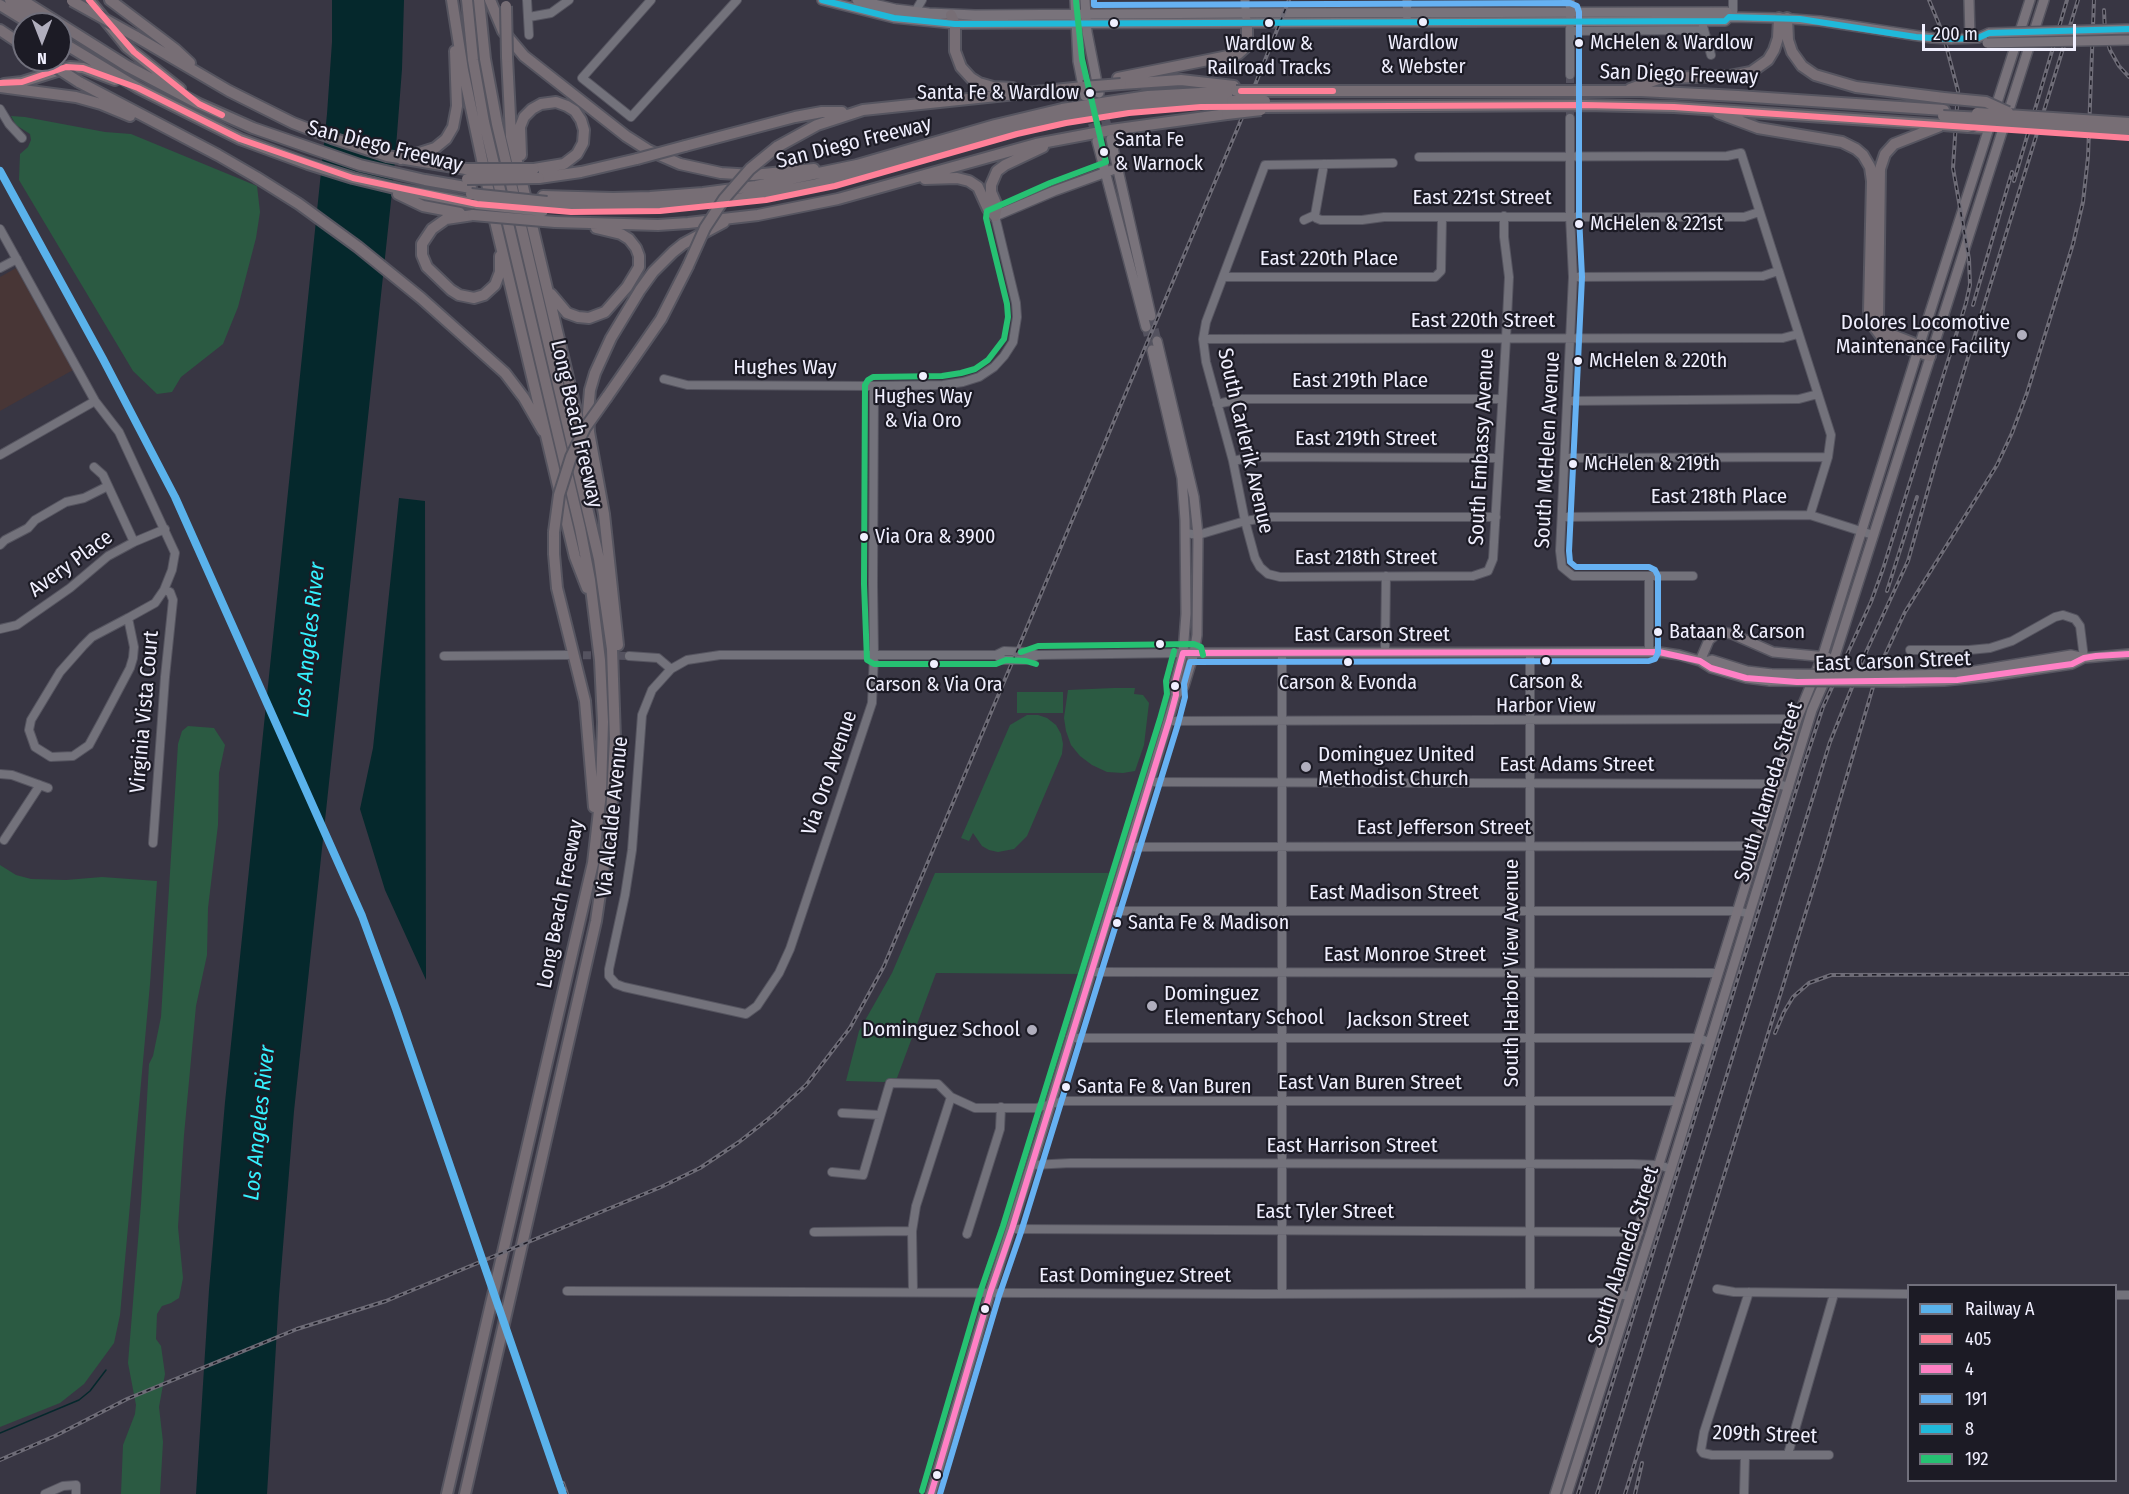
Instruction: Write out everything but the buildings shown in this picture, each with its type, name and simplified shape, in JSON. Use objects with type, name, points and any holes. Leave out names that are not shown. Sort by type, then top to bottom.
[{"type":"highway","points":[[3,0],[22,12]]},
{"type":"highway","points":[[10,0],[30,12]]},
{"type":"highway","name":"San Diego Freeway","points":[[22,0],[127,66],[308,164],[382,185],[424,191],[471,189],[543,204],[703,193],[774,183],[857,165],[995,125],[1062,109],[1148,96],[1266,99],[1287,91],[1641,91],[1921,108],[1968,127],[2129,138]]},
{"type":"highway","points":[[89,0],[128,47],[199,104]]},
{"type":"highway","points":[[110,0],[175,49],[203,76]]},
{"type":"highway","points":[[452,0],[495,221],[575,557],[595,610]]},
{"type":"highway","name":"Long Beach Freeway","points":[[447,1494],[593,863],[601,793],[603,722],[595,610],[580,528],[484,122],[473,60],[467,0]]},
{"type":"highway","name":"Long Beach Freeway","points":[[465,1494],[596,921],[611,818],[615,710],[609,628],[599,559],[497,124],[479,0]]},
{"type":"highway","points":[[490,0],[503,31],[524,56],[626,136],[670,160],[699,169],[735,175],[857,165]]},
{"type":"highway","points":[[71,1],[265,110],[332,138],[401,159],[427,164],[471,189],[536,174],[564,164],[573,158],[580,149],[584,136],[583,125],[575,111],[562,103],[541,104],[531,109],[522,121],[520,139],[522,185]]},
{"type":"highway","points":[[506,3],[509,120],[522,185],[605,529]]},
{"type":"highway","points":[[1119,81],[1238,54],[1247,46],[1246,17]]},
{"type":"highway","points":[[1624,91],[1661,78],[1730,76],[1751,72],[1768,60],[1774,50],[1783,18]]},
{"type":"highway","points":[[1783,18],[1792,52],[1802,66],[1815,75],[1863,88],[1986,102],[2017,116]]},
{"type":"highway","points":[[953,19],[956,55],[961,67],[971,78],[993,87],[1050,90]]},
{"type":"highway","points":[[401,159],[429,151],[446,139],[456,120],[455,24]]},
{"type":"highway","points":[[72,39],[168,94],[266,141]]},
{"type":"highway","name":"San Diego Freeway","points":[[72,48],[138,88],[218,129],[333,157],[424,191],[443,184],[543,204],[640,212],[705,208],[758,201],[835,186],[1017,134],[1066,123],[1233,99]]},
{"type":"highway","points":[[3,87],[60,68],[70,67],[83,68],[138,88]]},
{"type":"highway","points":[[64,72],[256,177],[337,231],[377,261],[505,373],[548,436]]},
{"type":"highway","points":[[536,174],[581,172],[822,112],[851,112],[1050,90],[1084,91],[1097,82],[1181,80],[1233,99]]},
{"type":"highway","points":[[3,87],[76,97],[101,104],[144,122],[162,125]]},
{"type":"highway","points":[[1266,99],[1626,97],[1641,91]]},
{"type":"highway","points":[[495,221],[501,265],[498,280],[490,291],[474,298],[466,297],[451,290],[430,273],[424,262],[422,249],[424,238],[436,225],[446,219],[473,215],[555,222],[658,225],[732,218],[831,201],[1012,149],[1111,129],[1233,99],[1654,101],[1674,102],[1691,108]]},
{"type":"highway","name":"San Diego Freeway","points":[[1266,99],[1286,107],[1586,105],[1706,108],[1912,123],[1943,117],[2017,116],[2129,123]]},
{"type":"highway","points":[[1706,108],[1758,128],[1842,142],[1863,155],[1870,167],[1872,181],[1870,318],[1874,329],[1884,340],[1931,353]]},
{"type":"highway","points":[[596,840],[585,701],[558,588],[554,554],[554,532],[559,495],[571,457],[585,428],[661,319],[705,228],[728,194],[750,169],[777,147],[803,131],[851,112]]},
{"type":"highway","points":[[1918,349],[1882,328],[1878,318],[1880,169],[1885,154],[1894,144],[1911,137],[1943,117],[2129,131]]},
{"type":"highway","points":[[1968,127],[1980,122],[2129,131]]},
{"type":"highway","points":[[995,216],[997,206],[991,192],[991,185],[997,171],[1059,139]]},
{"type":"highway","points":[[903,181],[957,178],[969,181],[978,188],[988,209],[995,216]]},
{"type":"highway","points":[[424,191],[473,215]]},
{"type":"highway","points":[[615,710],[620,693],[618,637],[605,529],[591,447],[588,413],[591,390],[601,358],[624,314],[662,261],[691,239],[732,218]]},
{"type":"highway","points":[[546,286],[555,301],[567,313],[578,317],[594,317],[605,312],[618,299],[634,278],[639,267],[639,255],[636,248],[629,239],[621,234],[604,229],[555,222]]},
{"type":"main road","points":[[822,0],[953,19],[1407,17],[1703,26],[1725,21],[1731,17],[1783,18],[1932,38],[2129,40]]},
{"type":"main road","points":[[857,0],[886,8],[953,19],[1053,24],[1075,19]]},
{"type":"main road","points":[[1075,0],[1077,47],[1084,91]]},
{"type":"main road","points":[[1085,0],[1086,19],[1099,93]]},
{"type":"main road","points":[[1969,0],[1979,40]]},
{"type":"main road","name":"South Alameda Street","points":[[1555,1494],[1639,1232],[1797,719],[1823,655],[2030,0]]},
{"type":"main road","name":"South Alameda Street","points":[[1567,1494],[1671,1168],[1812,710],[1834,659],[2044,0]]},
{"type":"main road","points":[[1570,22],[1726,12],[1731,17]]},
{"type":"main road","points":[[1053,24],[1069,33],[1077,47]]},
{"type":"main road","points":[[1979,40],[1989,33],[2129,29]]},
{"type":"main road","points":[[1111,139],[1151,316]]},
{"type":"main road","points":[[1097,141],[1146,327]]},
{"type":"main road","points":[[995,216],[1117,168]]},
{"type":"main road","points":[[1157,341],[1192,488],[1198,535],[1198,613],[1194,653],[1184,686],[1176,695]]},
{"type":"main road","points":[[931,1494],[990,1293],[1032,1166],[1176,695],[1175,682],[1183,653],[1187,597],[1186,533],[1182,478],[1152,350]]},
{"type":"main road","points":[[1702,662],[1709,640],[1724,632],[1773,652],[1787,655],[1823,655],[1834,659]]},
{"type":"main road","name":"East Carson Street","points":[[1183,653],[1648,652],[1669,653],[1702,662],[1712,660],[1771,678],[1904,678],[1956,674],[2070,655],[2084,658],[2129,654]]},
{"type":"street","points":[[527,0],[529,35]]},
{"type":"street","points":[[529,17],[551,13],[569,0]]},
{"type":"street","points":[[651,0],[582,78],[631,117],[737,0]]},
{"type":"street","points":[[915,12],[922,0]]},
{"type":"street","points":[[1245,0],[1246,17]]},
{"type":"street","points":[[1407,0],[1407,17]]},
{"type":"street","points":[[1570,0],[1570,75]]},
{"type":"street","points":[[1731,17],[1733,0]]},
{"type":"street","points":[[1703,26],[1711,55]]},
{"type":"street","points":[[0,109],[9,124],[22,138]]},
{"type":"street","name":"South McHelen Avenue","points":[[1570,118],[1572,339],[1560,551],[1562,567],[1573,576],[1649,576]]},
{"type":"street","points":[[1419,158],[1727,156],[1741,153],[1831,435],[1828,457],[1810,514]]},
{"type":"street","points":[[1304,220],[1315,215],[1323,164],[1393,164]]},
{"type":"street","name":"South Carlerik Avenue","points":[[1280,577],[1268,574],[1257,563],[1245,521],[1233,461],[1206,362],[1203,339],[1206,322],[1265,165],[1323,164]]},
{"type":"street","name":"East 221st Street","points":[[1315,215],[1321,220],[1362,220],[1384,217],[1504,216],[1744,217],[1759,212]]},
{"type":"street","name":"Hughes Way","points":[[664,379],[687,385],[874,386],[943,384],[963,382],[979,377],[994,368],[1005,356],[1012,342],[1017,317],[1016,303],[995,216]]},
{"type":"street","name":"South Embassy Avenue","points":[[1488,571],[1493,559],[1496,517],[1509,277],[1504,216]]},
{"type":"street","name":"East 220th Place","points":[[1223,277],[1435,277],[1441,272],[1442,218]]},
{"type":"street","points":[[0,229],[95,401],[119,432],[165,529],[176,559],[164,590],[155,603],[92,637],[60,672],[31,720],[29,730],[35,747],[51,757],[73,756],[89,745],[130,668],[134,647],[128,618]]},
{"type":"street","points":[[0,268],[17,259]]},
{"type":"street","points":[[1573,277],[1763,276],[1778,271]]},
{"type":"street","name":"East 220th Street","points":[[1203,339],[1783,338],[1798,334]]},
{"type":"street","name":"Via Oro Avenue","points":[[609,976],[616,984],[624,987],[741,1014],[751,1012],[757,1006],[779,973],[794,938],[872,703],[874,386]]},
{"type":"street","points":[[1568,401],[1799,399],[1818,394]]},
{"type":"street","name":"East 219th Place","points":[[1217,404],[1240,399],[1502,399]]},
{"type":"street","points":[[0,455],[95,401]]},
{"type":"street","name":"East 219th Street","points":[[1233,461],[1252,457],[1499,458]]},
{"type":"street","points":[[1565,458],[1828,457]]},
{"type":"street","points":[[94,466],[103,476],[134,542]]},
{"type":"street","points":[[0,545],[28,528],[35,520],[66,502],[84,498],[108,486]]},
{"type":"street","name":"East 218th Place","points":[[1562,516],[1810,514],[1874,535]]},
{"type":"street","points":[[1186,533],[1198,535],[1245,521],[1272,517],[1496,517]]},
{"type":"street","name":"Avery Place","points":[[0,629],[17,625],[70,588],[108,556],[165,529]]},
{"type":"street","name":"East 218th Street","points":[[1280,577],[1473,576],[1488,571]]},
{"type":"street","points":[[1385,653],[1386,576]]},
{"type":"street","points":[[1648,652],[1649,576],[1693,576]]},
{"type":"street","name":"Virginia Vista Court","points":[[153,843],[173,600],[170,592],[164,590]]},
{"type":"street","points":[[1910,650],[1990,648],[2012,641],[2055,617],[2063,615],[2075,620],[2080,626],[2084,658]]},
{"type":"street","name":"East Carson Street","points":[[671,669],[687,660],[720,655],[996,655],[1004,651],[1027,651],[1038,655],[1183,653]]},
{"type":"street","name":"South Harbor View Avenue","points":[[1530,652],[1530,1293]]},
{"type":"street","points":[[1282,653],[1282,1294]]},
{"type":"street","points":[[444,656],[567,655]]},
{"type":"street","points":[[629,656],[658,658],[671,669]]},
{"type":"street","name":"Via Alcalde Avenue","points":[[609,976],[632,850],[642,715],[652,690],[671,669]]},
{"type":"street","points":[[1169,721],[1797,719]]},
{"type":"street","points":[[0,774],[12,775],[44,786],[4,840]]},
{"type":"street","name":"East Adams Street","points":[[1149,783],[1777,784],[1789,787]]},
{"type":"street","name":"East Jefferson Street","points":[[1130,847],[1758,846]]},
{"type":"street","name":"East Madison Street","points":[[1111,911],[1738,911],[1749,914]]},
{"type":"street","name":"East Monroe Street","points":[[1091,972],[1719,973]]},
{"type":"street","name":"Jackson Street","points":[[1070,1038],[1698,1038],[1709,1042]]},
{"type":"street","name":"East Van Buren Street","points":[[880,1115],[890,1083],[938,1084],[951,1097],[975,1108],[1036,1108],[1063,1101],[1679,1101]]},
{"type":"street","points":[[913,1292],[912,1231],[916,1206],[951,1097]]},
{"type":"street","points":[[968,1234],[1000,1129],[1001,1107]]},
{"type":"street","points":[[832,1172],[863,1176],[880,1115],[842,1113]]},
{"type":"street","name":"East Harrison Street","points":[[1032,1166],[1071,1163],[1530,1164],[1659,1165],[1671,1168]]},
{"type":"street","name":"East Tyler Street","points":[[1012,1229],[1639,1232]]},
{"type":"street","points":[[814,1232],[912,1231]]},
{"type":"street","points":[[1717,1289],[1749,1292],[1907,1294]]},
{"type":"street","name":"East Dominguez Street","points":[[567,1291],[1619,1293],[1630,1296]]},
{"type":"street","name":"209th Street","points":[[1749,1292],[1704,1432],[1701,1450],[1707,1454],[1745,1456],[1829,1455]]},
{"type":"street","points":[[1788,1454],[1834,1294]]},
{"type":"street","points":[[1743,1494],[1745,1456]]},
{"type":"street","points":[[45,1494],[63,1486],[76,1490]]},
{"type":"shaded area","points":[[16,268],[73,370],[0,411],[0,277]]},
{"type":"green space","points":[[11,116],[105,132],[131,134],[257,186],[260,212],[256,238],[238,307],[223,344],[181,377],[172,392],[157,394],[133,371],[19,180],[20,154],[28,147],[31,140],[30,134],[16,125]]},
{"type":"green space","points":[[1135,688],[1134,694],[1143,695],[1149,703],[1144,745],[1135,771],[1107,772],[1092,765],[1071,745],[1066,731],[1064,718],[1068,690]]},
{"type":"green space","points":[[1017,692],[1063,692],[1063,713],[1017,713]]},
{"type":"green space","points":[[1027,715],[1047,718],[1056,725],[1061,734],[1062,754],[1027,836],[1014,849],[998,852],[989,850],[982,846],[973,833],[969,841],[961,838],[1010,725]]},
{"type":"green space","points":[[188,726],[214,728],[225,745],[219,773],[218,825],[208,908],[207,955],[196,1006],[184,1135],[178,1227],[183,1278],[179,1298],[162,1306],[157,1314],[156,1339],[161,1346],[165,1374],[159,1407],[163,1442],[160,1494],[121,1494],[123,1445],[135,1414],[136,1405],[128,1363],[141,1204],[149,1064],[153,1056],[161,1017],[178,744],[182,731]]},
{"type":"green space","points":[[0,865],[16,875],[31,879],[66,880],[102,877],[157,881],[120,1315],[114,1343],[84,1384],[60,1403],[0,1427]]},
{"type":"green space","points":[[935,873],[1109,873],[1078,974],[936,973],[897,1078],[884,1082],[846,1081],[859,1031],[892,973]]},
{"type":"water","name":"Los Angeles River","points":[[332,0],[404,0],[402,69],[394,173],[294,1111],[279,1296],[267,1494],[196,1494],[209,1290],[225,1102],[327,114],[332,42]]},
{"type":"water","points":[[399,498],[425,501],[426,980],[385,890],[360,809],[373,748]]},
{"type":"waterway","points":[[0,1433],[79,1400],[90,1391],[106,1370]]},
{"type":"tunnel","points":[[1570,75],[1570,118]]},
{"type":"tunnel","points":[[1102,107],[1110,137]]},
{"type":"tunnel","points":[[1089,110],[1097,140]]},
{"type":"tunnel","points":[[1151,316],[1157,341]]},
{"type":"tunnel","points":[[1146,327],[1152,350]]},
{"type":"tunnel","points":[[571,655],[629,656]]},
{"type":"railway","points":[[0,1460],[55,1436],[127,1399],[297,1329],[386,1301],[661,1187],[700,1168],[739,1142],[806,1085],[850,1028],[884,966],[1239,125],[1289,0]]},
{"type":"railway","points":[[1578,1494],[1803,768],[1823,707],[1871,602],[1883,569],[1966,303],[1970,285],[1969,259],[1953,168],[1958,91],[1943,34],[1929,0]]},
{"type":"railway","points":[[2014,181],[2067,0]]},
{"type":"railway","points":[[1597,1494],[1830,742],[1867,650],[1908,561],[1935,465],[2078,0]]},
{"type":"railway","points":[[1625,1494],[1823,857],[1878,670],[1905,612],[1997,465],[2027,393],[2073,244],[2083,202],[2088,157],[2094,0]]},
{"type":"railway","points":[[2104,10],[2105,33],[2110,50],[2119,66],[2129,77]]},
{"type":"railway","points":[[1973,305],[2012,172]]},
{"type":"railway","points":[[1887,591],[1917,497]]},
{"type":"railway","points":[[1775,1033],[1793,997],[1809,983],[1831,975],[2129,974]]},
{"type":"railway","points":[[1635,1494],[1642,1463]]},
{"type":"railway","points":[[563,1483],[567,1494]]},
{"type":"rail line","name":"A","points":[[0,171],[103,359],[175,497],[362,916],[563,1494]]},
{"type":"transit line","name":"405","points":[[89,0],[134,52],[199,104],[222,115]]},
{"type":"transit line","name":"8","points":[[822,0],[894,18],[955,24],[1725,21],[1729,17],[1800,19],[1916,37],[1951,39],[1978,38],[1989,33],[2129,29]]},
{"type":"transit line","name":"191","points":[[940,1494],[999,1296],[1021,1232],[1178,724],[1190,662],[1649,661],[1655,659],[1658,653],[1658,576],[1655,570],[1649,567],[1576,567],[1570,562],[1582,277],[1579,216],[1579,12],[1577,6],[1570,3],[1094,5],[1094,0]]},
{"type":"transit line","name":"192","points":[[1036,664],[1006,660],[996,664],[874,664],[867,660],[864,584],[865,385],[873,377],[942,376],[961,373],[975,369],[988,360],[1004,339],[1008,317],[1007,304],[986,218],[987,211],[1050,183],[1106,162],[1082,59],[1076,1]]},
{"type":"transit line","name":"405","points":[[0,83],[22,82],[66,67],[83,68],[138,88],[240,139],[353,178],[477,204],[571,212],[660,211],[766,200],[835,186],[1017,134],[1066,123],[1129,113],[1201,107],[1585,105],[1674,107],[2129,138]]},
{"type":"transit line","name":"405","points":[[1241,91],[1333,91]]},
{"type":"transit line","name":"192","points":[[1021,652],[1038,646],[1194,644],[1201,647],[1203,655]]},
{"type":"transit line","name":"192","points":[[922,1491],[981,1290],[1003,1226],[1160,719],[1167,694],[1166,681],[1174,651]]},
{"type":"transit line","name":"4","points":[[931,1494],[990,1293],[1012,1229],[1169,721],[1183,653],[1659,652],[1700,661],[1711,668],[1746,678],[1797,682],[1957,680],[2072,664],[2084,658],[2096,656],[2129,654]]},
{"type":"place","name":"Wardlow & Webster","points":[[1423,22]]},
{"type":"place","name":"Wardlow & Railroad Tracks","points":[[1269,23]]},
{"type":"place","name":"McHelen & Wardlow","points":[[1579,43]]},
{"type":"place","name":"Santa Fe & Wardlow","points":[[1090,93]]},
{"type":"place","name":"Santa Fe & Warnock","points":[[1104,152]]},
{"type":"place","name":"McHelen & 221st","points":[[1579,224]]},
{"type":"place","name":"Dolores Locomotive Maintenance Facility","points":[[2022,335]]},
{"type":"place","name":"McHelen & 220th","points":[[1578,361]]},
{"type":"place","name":"Hughes Way & Via Oro","points":[[923,376]]},
{"type":"place","name":"McHelen & 219th","points":[[1573,464]]},
{"type":"place","name":"Via Ora & 3900","points":[[864,537]]},
{"type":"place","name":"Bataan & Carson","points":[[1658,632]]},
{"type":"place","name":"Carson & Harbor View","points":[[1546,661]]},
{"type":"place","name":"Carson & Evonda","points":[[1348,662]]},
{"type":"place","name":"Carson & Via Ora","points":[[934,664]]},
{"type":"place","name":"Dominguez United Methodist Church","points":[[1306,767]]},
{"type":"place","name":"Santa Fe & Madison","points":[[1117,923]]},
{"type":"place","name":"Dominguez Elementary School","points":[[1152,1006]]},
{"type":"place","name":"Dominguez School","points":[[1032,1030]]},
{"type":"place","name":"Santa Fe & Van Buren","points":[[1066,1087]]}]
